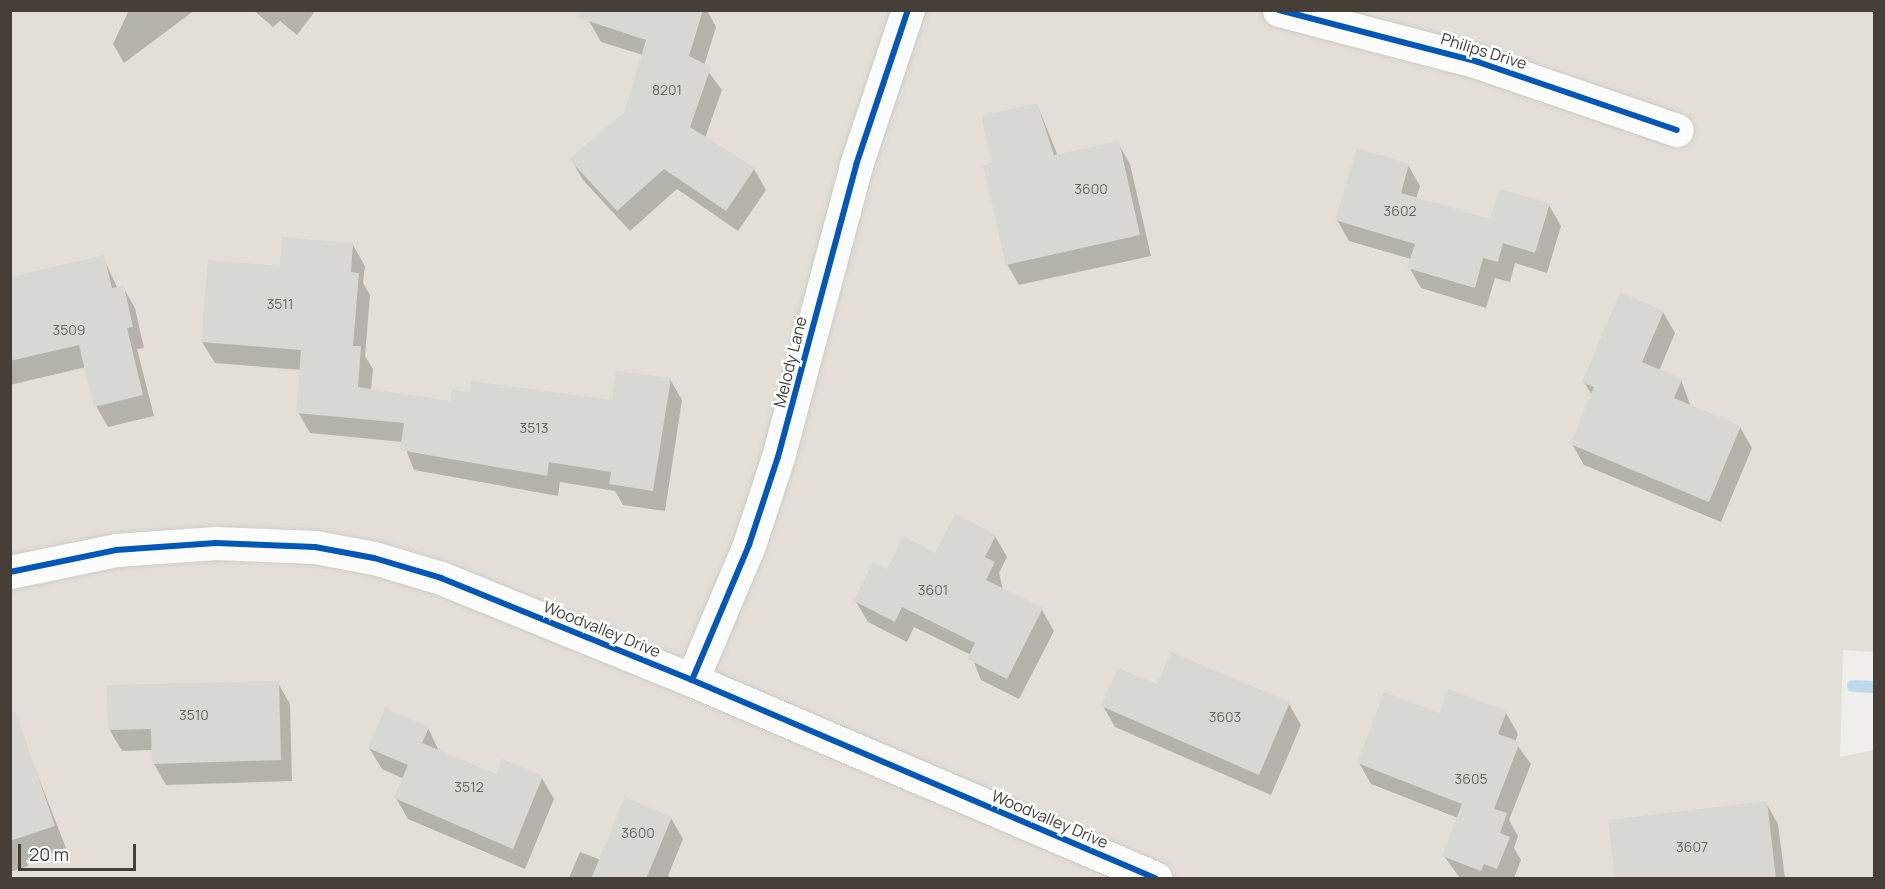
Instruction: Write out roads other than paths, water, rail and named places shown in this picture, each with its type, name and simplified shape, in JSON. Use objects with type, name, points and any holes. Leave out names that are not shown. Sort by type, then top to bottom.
[{"type":"street","name":"Melody Lane","points":[[692,680],[749,545],[778,457],[855,165],[908,10]]},
{"type":"street","name":"Philips Drive","points":[[1279,10],[1479,62],[1677,130]]},
{"type":"street","name":"Woodvalley Drive","points":[[10,572],[116,550],[216,543],[315,547],[441,578],[692,680],[1155,879]]},
{"type":"waterway","points":[[1853,686],[1874,687]]}]
